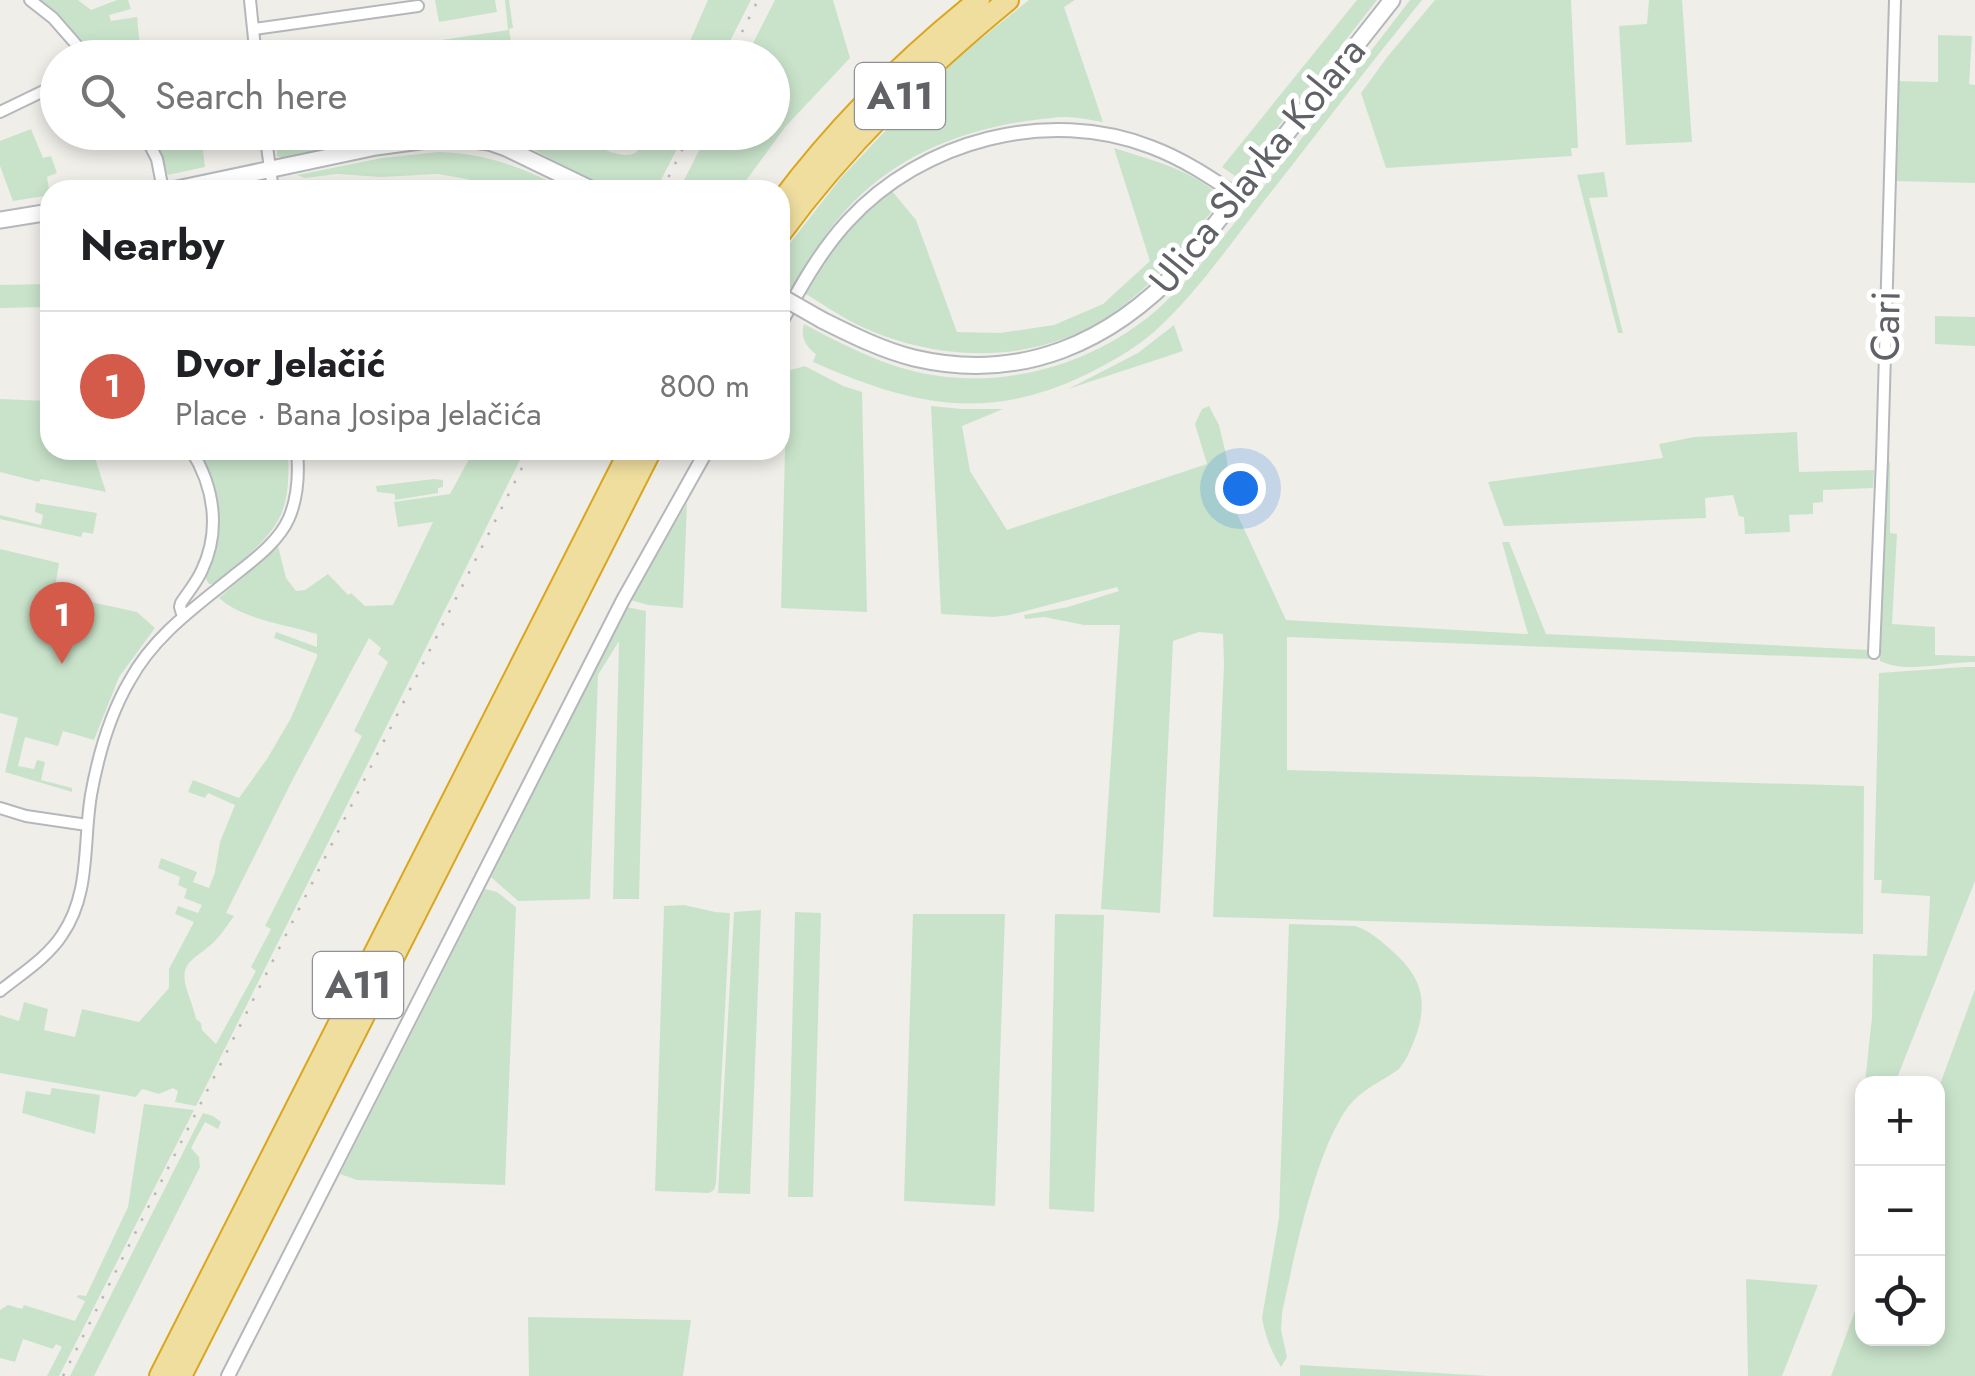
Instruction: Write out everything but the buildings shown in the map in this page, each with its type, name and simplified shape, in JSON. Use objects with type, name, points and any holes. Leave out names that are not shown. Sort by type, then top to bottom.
[{"type":"highway","name":"A11","points":[[790,191],[846,124],[978,0]]},
{"type":"highway","name":"A11","points":[[790,221],[862,134],[936,62],[1008,0]]},
{"type":"highway","name":"A11","points":[[160,1376],[625,460]]},
{"type":"highway","name":"A11","points":[[181,1376],[646,460]]},
{"type":"main road","name":"Ulica Slavka Kolara","points":[[790,302],[885,349],[935,362],[1001,364],[1048,355],[1102,332],[1144,304],[1183,265],[1392,0]]},
{"type":"main road","points":[[217,180],[363,150]]},
{"type":"main road","points":[[510,150],[573,180]]},
{"type":"main road","points":[[0,220],[40,214]]},
{"type":"street","points":[[30,0],[72,40]]},
{"type":"street","points":[[250,0],[255,40]]},
{"type":"street","name":"Cari","points":[[1874,653],[1895,0]]},
{"type":"street","points":[[254,29],[418,6]]},
{"type":"street","points":[[0,112],[40,93]]},
{"type":"street","points":[[790,308],[833,238],[865,204],[914,168],[976,142],[1052,130],[1115,136],[1195,166],[1238,196]]},
{"type":"street","points":[[152,150],[161,180]]},
{"type":"street","points":[[268,150],[272,180]]},
{"type":"street","points":[[183,616],[181,603],[210,550],[212,497],[197,460]]},
{"type":"street","points":[[0,991],[55,944],[76,908],[101,751],[128,682],[146,654],[183,616],[280,533],[293,507],[298,460]]},
{"type":"street","points":[[228,1376],[623,600],[702,460]]},
{"type":"street","points":[[0,808],[88,825]]},
{"type":"green space","points":[[39,0],[78,0],[91,10],[128,0],[131,9],[109,15],[111,21],[137,17],[139,40],[82,40]]},
{"type":"green space","points":[[435,0],[495,0],[497,12],[439,22]]},
{"type":"green space","points":[[505,0],[509,0],[513,28],[509,29],[511,40],[442,40],[508,30]]},
{"type":"green space","points":[[708,0],[751,0],[731,40],[690,40]]},
{"type":"green space","points":[[775,0],[833,0],[850,58],[790,122],[790,40],[755,40]]},
{"type":"green space","points":[[1029,0],[1075,0],[1064,7],[1103,122],[1065,117],[1007,124],[955,139],[907,161],[844,212],[793,289],[790,287],[790,243],[840,179],[961,55]]},
{"type":"green space","points":[[1357,0],[1377,0],[1238,178],[1222,167]]},
{"type":"green space","points":[[1410,0],[1422,0],[1208,273],[1154,332],[1120,356],[1047,391],[979,403],[914,397],[813,362],[816,354],[805,341],[804,324],[895,366],[975,378],[1042,370],[1073,360],[1133,329],[1173,295],[1211,252]]},
{"type":"green space","points":[[1435,0],[1571,0],[1578,148],[1571,148],[1572,156],[1386,168],[1361,93]]},
{"type":"green space","points":[[1649,0],[1682,0],[1692,142],[1626,145],[1619,26],[1647,24]]},
{"type":"green space","points":[[1938,35],[1972,36],[1969,84],[1975,85],[1975,183],[1893,181],[1896,81],[1938,82]]},
{"type":"green space","points":[[31,129],[43,158],[51,156],[57,173],[40,180],[40,197],[13,201],[0,166],[0,141]]},
{"type":"green space","points":[[1114,148],[1185,173],[1222,198],[1158,275],[1112,314],[1082,331],[1019,350],[952,352],[887,337],[804,293],[844,238],[892,191],[916,220],[957,332],[1000,333],[1054,325],[1103,304],[1150,261]]},
{"type":"green space","points":[[157,150],[203,150],[205,167],[168,175]]},
{"type":"green space","points":[[277,150],[339,150],[287,160],[277,156]]},
{"type":"green space","points":[[534,150],[604,150],[629,155],[638,150],[676,150],[661,180],[590,180]]},
{"type":"green space","points":[[699,150],[768,150],[746,180],[684,180]]},
{"type":"green space","points":[[439,152],[472,155],[545,180],[470,180],[438,174],[337,174],[305,178],[297,175],[382,158]]},
{"type":"green space","points":[[1604,172],[1608,197],[1589,198],[1623,333],[1618,333],[1577,175]]},
{"type":"green space","points":[[40,284],[40,307],[0,308],[0,285]]},
{"type":"green space","points":[[1935,316],[1975,317],[1975,346],[1935,344]]},
{"type":"green space","points":[[1174,325],[1183,351],[1068,389],[1138,353]]},
{"type":"green space","points":[[805,366],[862,392],[867,612],[781,608],[785,460],[790,460],[790,370]]},
{"type":"green space","points":[[0,399],[40,401],[40,460],[96,460],[106,492],[0,472]]},
{"type":"green space","points":[[931,406],[1003,409],[962,426],[970,471],[1007,530],[1207,464],[1195,424],[1202,409],[1209,406],[1219,425],[1227,459],[1228,494],[1286,620],[1528,634],[1502,542],[1509,542],[1546,634],[1869,650],[1869,659],[1287,637],[1287,770],[1864,786],[1863,934],[1213,917],[1223,634],[1199,632],[1173,641],[1160,913],[1101,909],[1120,625],[1084,625],[1044,617],[1025,619],[1024,615],[1068,607],[1119,591],[1117,587],[1010,615],[941,614]]},
{"type":"green space","points":[[1797,432],[1799,472],[1874,470],[1873,488],[1823,490],[1823,502],[1813,503],[1813,514],[1789,515],[1790,532],[1745,534],[1744,517],[1739,516],[1733,495],[1705,498],[1706,518],[1504,526],[1488,482],[1663,458],[1659,444],[1694,437]]},
{"type":"green space","points":[[288,460],[286,498],[277,522],[259,545],[214,584],[209,584],[204,576],[217,505],[205,462]]},
{"type":"green space","points":[[469,460],[520,460],[196,1106],[175,1102],[178,1091],[173,1088],[159,1094],[142,1089],[136,1097],[0,1073],[0,1015],[19,1021],[24,1002],[48,1009],[44,1030],[75,1037],[82,1009],[139,1022],[169,988],[169,969],[194,922],[175,914],[178,906],[198,913],[202,905],[184,898],[187,889],[178,885],[180,877],[158,868],[161,858],[197,872],[193,882],[209,888],[220,842],[235,805],[208,793],[205,798],[188,792],[193,780],[239,798],[291,718],[317,657],[274,638],[276,632],[317,647],[317,634],[253,616],[219,598],[278,546],[286,578],[296,591],[305,590],[328,574],[365,606],[393,605],[433,522],[398,527],[394,502],[450,494]],"holes":[[[369,638],[381,648],[378,654],[388,662],[354,731],[362,736],[265,926],[271,929],[251,967],[256,971],[216,1044],[196,1019],[186,987],[186,967],[215,941],[234,916],[226,913]]]},
{"type":"green space","points":[[1885,462],[1890,462],[1890,533],[1897,534],[1892,624],[1935,627],[1935,655],[1975,656],[1975,662],[1902,667],[1880,661]]},
{"type":"green space","points":[[443,480],[438,493],[395,500],[395,494],[377,492],[376,486]]},
{"type":"green space","points":[[36,503],[97,513],[93,534],[83,532],[81,537],[0,519],[0,515],[41,525],[43,515],[35,512]]},
{"type":"green space","points":[[687,503],[683,608],[630,600]]},
{"type":"green space","points":[[0,549],[59,563],[54,594],[137,612],[155,628],[119,677],[94,740],[63,731],[58,746],[25,737],[18,766],[34,769],[37,760],[45,762],[41,780],[72,788],[72,792],[5,772],[18,718],[0,713]]},
{"type":"green space","points":[[626,607],[646,611],[639,899],[613,899],[619,641],[598,675],[590,899],[518,901],[491,877]]},
{"type":"green space","points":[[1975,667],[1975,881],[1898,1076],[1866,1076],[1873,954],[1927,956],[1930,896],[1881,893],[1882,880],[1874,880],[1879,673]]},
{"type":"green space","points":[[485,889],[497,892],[516,907],[505,1185],[357,1180],[340,1174]]},
{"type":"green space","points":[[684,905],[730,913],[716,1183],[709,1193],[655,1191],[664,906]]},
{"type":"green space","points":[[761,910],[750,1194],[718,1193],[734,912]]},
{"type":"green space","points":[[795,912],[821,913],[813,1197],[788,1197]]},
{"type":"green space","points":[[913,914],[1005,914],[995,1206],[904,1201]]},
{"type":"green space","points":[[1055,914],[1104,915],[1094,1212],[1049,1209]]},
{"type":"green space","points":[[1289,924],[1355,926],[1369,932],[1407,966],[1418,986],[1422,1007],[1417,1033],[1402,1065],[1354,1100],[1341,1118],[1318,1170],[1282,1313],[1287,1357],[1281,1367],[1262,1318],[1279,1218]]},
{"type":"green space","points":[[1975,989],[1975,1376],[1831,1376],[1855,1311],[1855,1346],[1945,1346],[1943,1076]]},
{"type":"green space","points":[[52,1088],[100,1095],[95,1134],[22,1113],[26,1091],[50,1095]]},
{"type":"green space","points":[[144,1104],[194,1110],[59,1376],[47,1376],[62,1347],[56,1344],[53,1349],[23,1339],[15,1362],[0,1358],[0,1310],[8,1305],[22,1309],[24,1305],[75,1321],[85,1301],[76,1297],[86,1296],[128,1207]]},
{"type":"green space","points":[[203,1113],[221,1122],[218,1129],[205,1122],[191,1148],[199,1157],[200,1167],[94,1376],[70,1376]]},
{"type":"green space","points":[[1746,1279],[1818,1285],[1782,1376],[1748,1376]]},
{"type":"green space","points":[[528,1317],[691,1320],[683,1376],[529,1376]]},
{"type":"green space","points":[[1300,1365],[1489,1376],[1300,1376]]},
{"type":"railway","points":[[738,40],[758,0]]},
{"type":"railway","points":[[667,180],[682,150]]},
{"type":"railway","points":[[63,1376],[526,460]]},
{"type":"place","name":"Dvor Jelačić","points":[[62,664]]}]
